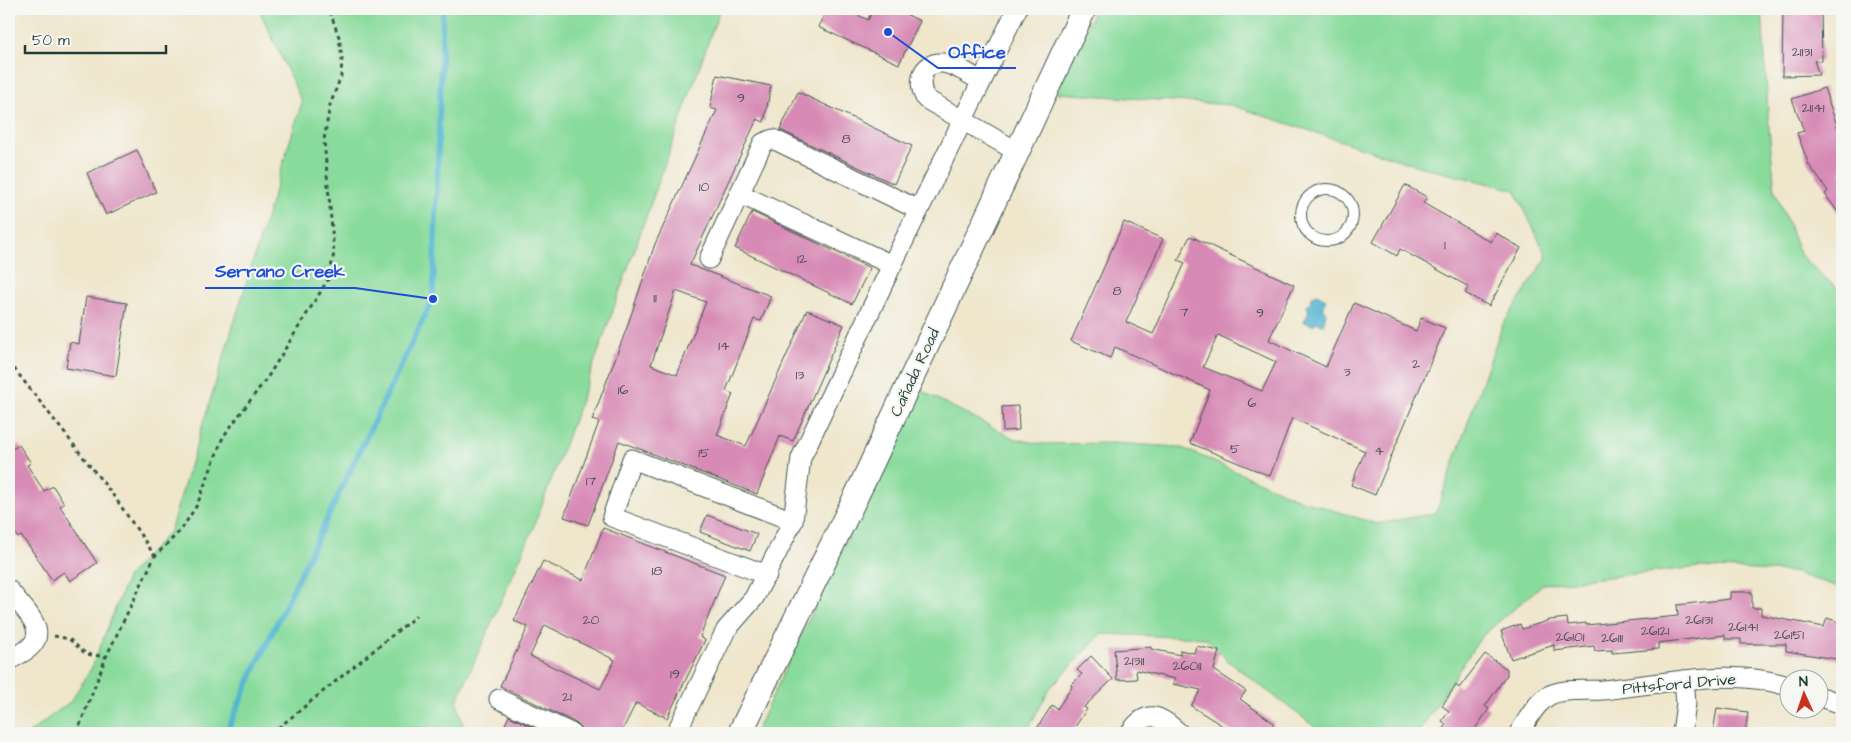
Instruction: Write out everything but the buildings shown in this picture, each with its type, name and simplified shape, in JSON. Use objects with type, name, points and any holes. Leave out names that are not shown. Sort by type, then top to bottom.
[{"type":"street","points":[[676,733],[726,630],[754,598],[792,521],[801,458],[892,265],[1017,9]]},
{"type":"street","name":"Cañada Road","points":[[740,733],[863,482],[1084,9]]},
{"type":"street","points":[[981,81],[942,63],[929,66],[922,73],[921,92],[926,99],[1016,151]]},
{"type":"street","points":[[709,259],[763,143],[773,139],[919,210]]},
{"type":"street","points":[[740,194],[892,265]]},
{"type":"street","points":[[767,574],[612,517],[632,459],[792,521]]},
{"type":"street","points":[[9,590],[36,624],[35,642],[9,661]]},
{"type":"street","name":"Pittsford Drive","points":[[1519,733],[1539,702],[1551,694],[1684,680],[1732,677],[1778,684]]},
{"type":"street","points":[[1682,733],[1686,702],[1684,680]]},
{"type":"street","points":[[499,699],[571,733]]},
{"type":"street","points":[[1828,699],[1842,704]]},
{"type":"street","points":[[1130,733],[1143,720],[1157,717],[1164,720],[1179,733]]},
{"type":"lane","points":[[1328,189],[1344,195],[1352,210],[1353,218],[1346,233],[1339,238],[1323,241],[1309,234],[1301,220],[1302,205],[1306,198],[1312,193],[1328,189]]},
{"type":"path","points":[[77,733],[106,657],[155,556],[181,530],[193,511],[223,437],[269,375],[330,278],[334,253],[324,140],[330,105],[341,76],[342,58],[339,37],[329,9]]},
{"type":"path","points":[[9,362],[110,492],[155,556]]},
{"type":"path","points":[[272,733],[416,616]]},
{"type":"path","points":[[36,632],[70,639],[86,654],[106,657]]},
{"type":"green space","points":[[259,9],[720,9],[575,417],[532,531],[457,701],[465,733],[29,733],[71,701],[92,667],[128,576],[170,531],[302,102]]},
{"type":"green space","points":[[1095,9],[1762,9],[1769,129],[1775,191],[1801,256],[1842,293],[1842,588],[1791,572],[1700,567],[1543,584],[1481,637],[1418,733],[1323,733],[1228,661],[1206,638],[1102,634],[1050,688],[1026,733],[755,733],[918,389],[1015,439],[1042,444],[1112,443],[1180,447],[1301,500],[1377,524],[1436,513],[1502,326],[1547,257],[1515,190],[1421,167],[1231,105],[1057,93]]},
{"type":"water","points":[[1317,294],[1326,299],[1323,307],[1326,313],[1323,325],[1317,322],[1313,325],[1304,322],[1309,312],[1307,307],[1313,296]]},
{"type":"waterway","points":[[226,733],[257,664],[433,299],[443,9]]},
{"type":"place","name":"Office","points":[[888,32]]},
{"type":"place","name":"Serrano Creek","points":[[433,299]]}]
